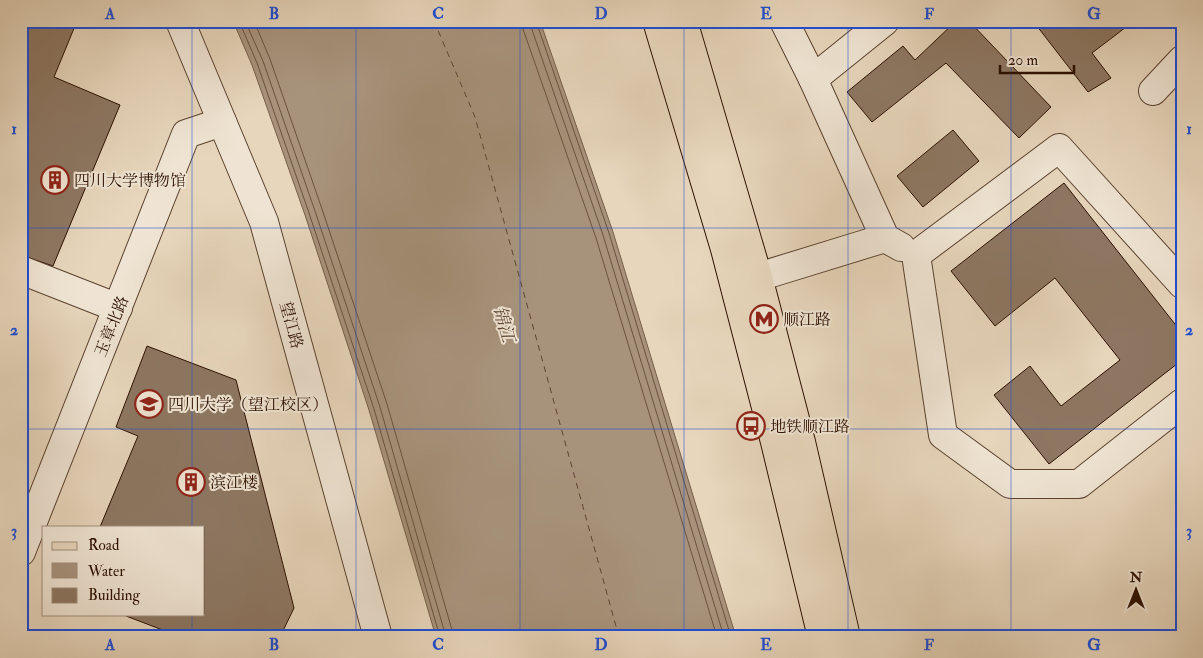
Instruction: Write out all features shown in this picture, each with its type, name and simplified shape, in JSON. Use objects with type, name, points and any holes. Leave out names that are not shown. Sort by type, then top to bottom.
[{"type":"main road","points":[[658,21],[727,259],[775,442],[822,637]]},
{"type":"main road","points":[[683,21],[758,277],[801,442],[846,637]]},
{"type":"street","name":"望江路","points":[[180,21],[264,222],[378,637]]},
{"type":"street","points":[[784,21],[813,79],[885,238],[916,256]]},
{"type":"street","points":[[813,79],[885,21]]},
{"type":"street","points":[[1153,91],[1182,60]]},
{"type":"street","name":"玉章北路","points":[[21,552],[186,134],[222,122]]},
{"type":"street","points":[[916,256],[1059,148],[1182,284]]},
{"type":"street","points":[[758,277],[885,238]]},
{"type":"street","points":[[916,256],[943,435],[1010,484],[1079,484],[1182,402]]},
{"type":"street","points":[[21,270],[118,308]]},
{"type":"water","name":"锦江","points":[[233,21],[540,21],[613,232],[736,637],[436,637],[369,410],[305,215],[252,65]]},
{"type":"building","name":"四川大学博物馆","points":[[21,21],[77,21],[54,77],[120,105],[53,266],[21,255]]},
{"type":"building","points":[[956,21],[969,21],[1051,107],[1019,138],[946,63],[872,122],[847,92],[903,46],[915,60]]},
{"type":"building","points":[[1033,21],[1134,21],[1092,53],[1111,78],[1088,92]]},
{"type":"building","points":[[953,130],[979,161],[923,207],[897,176]]},
{"type":"building","points":[[1064,183],[1182,333],[1182,360],[1049,464],[994,395],[1030,366],[1061,406],[1120,360],[1055,278],[995,326],[951,271]]},
{"type":"building","name":"滨江楼","points":[[147,346],[236,380],[294,608],[280,637],[181,637],[126,616],[205,616],[205,526],[100,526],[138,436],[116,427]]},
{"type":"ferry route","points":[[434,21],[475,117],[619,637]]},
{"type":"place","name":"四川大学博物馆","points":[[55,180]]},
{"type":"place","name":"顺江路","points":[[764,319]]},
{"type":"place","name":"四川大学（望江校区）","points":[[149,404]]},
{"type":"place","name":"地铁顺江路","points":[[751,426]]},
{"type":"place","name":"滨江楼","points":[[191,482]]}]
